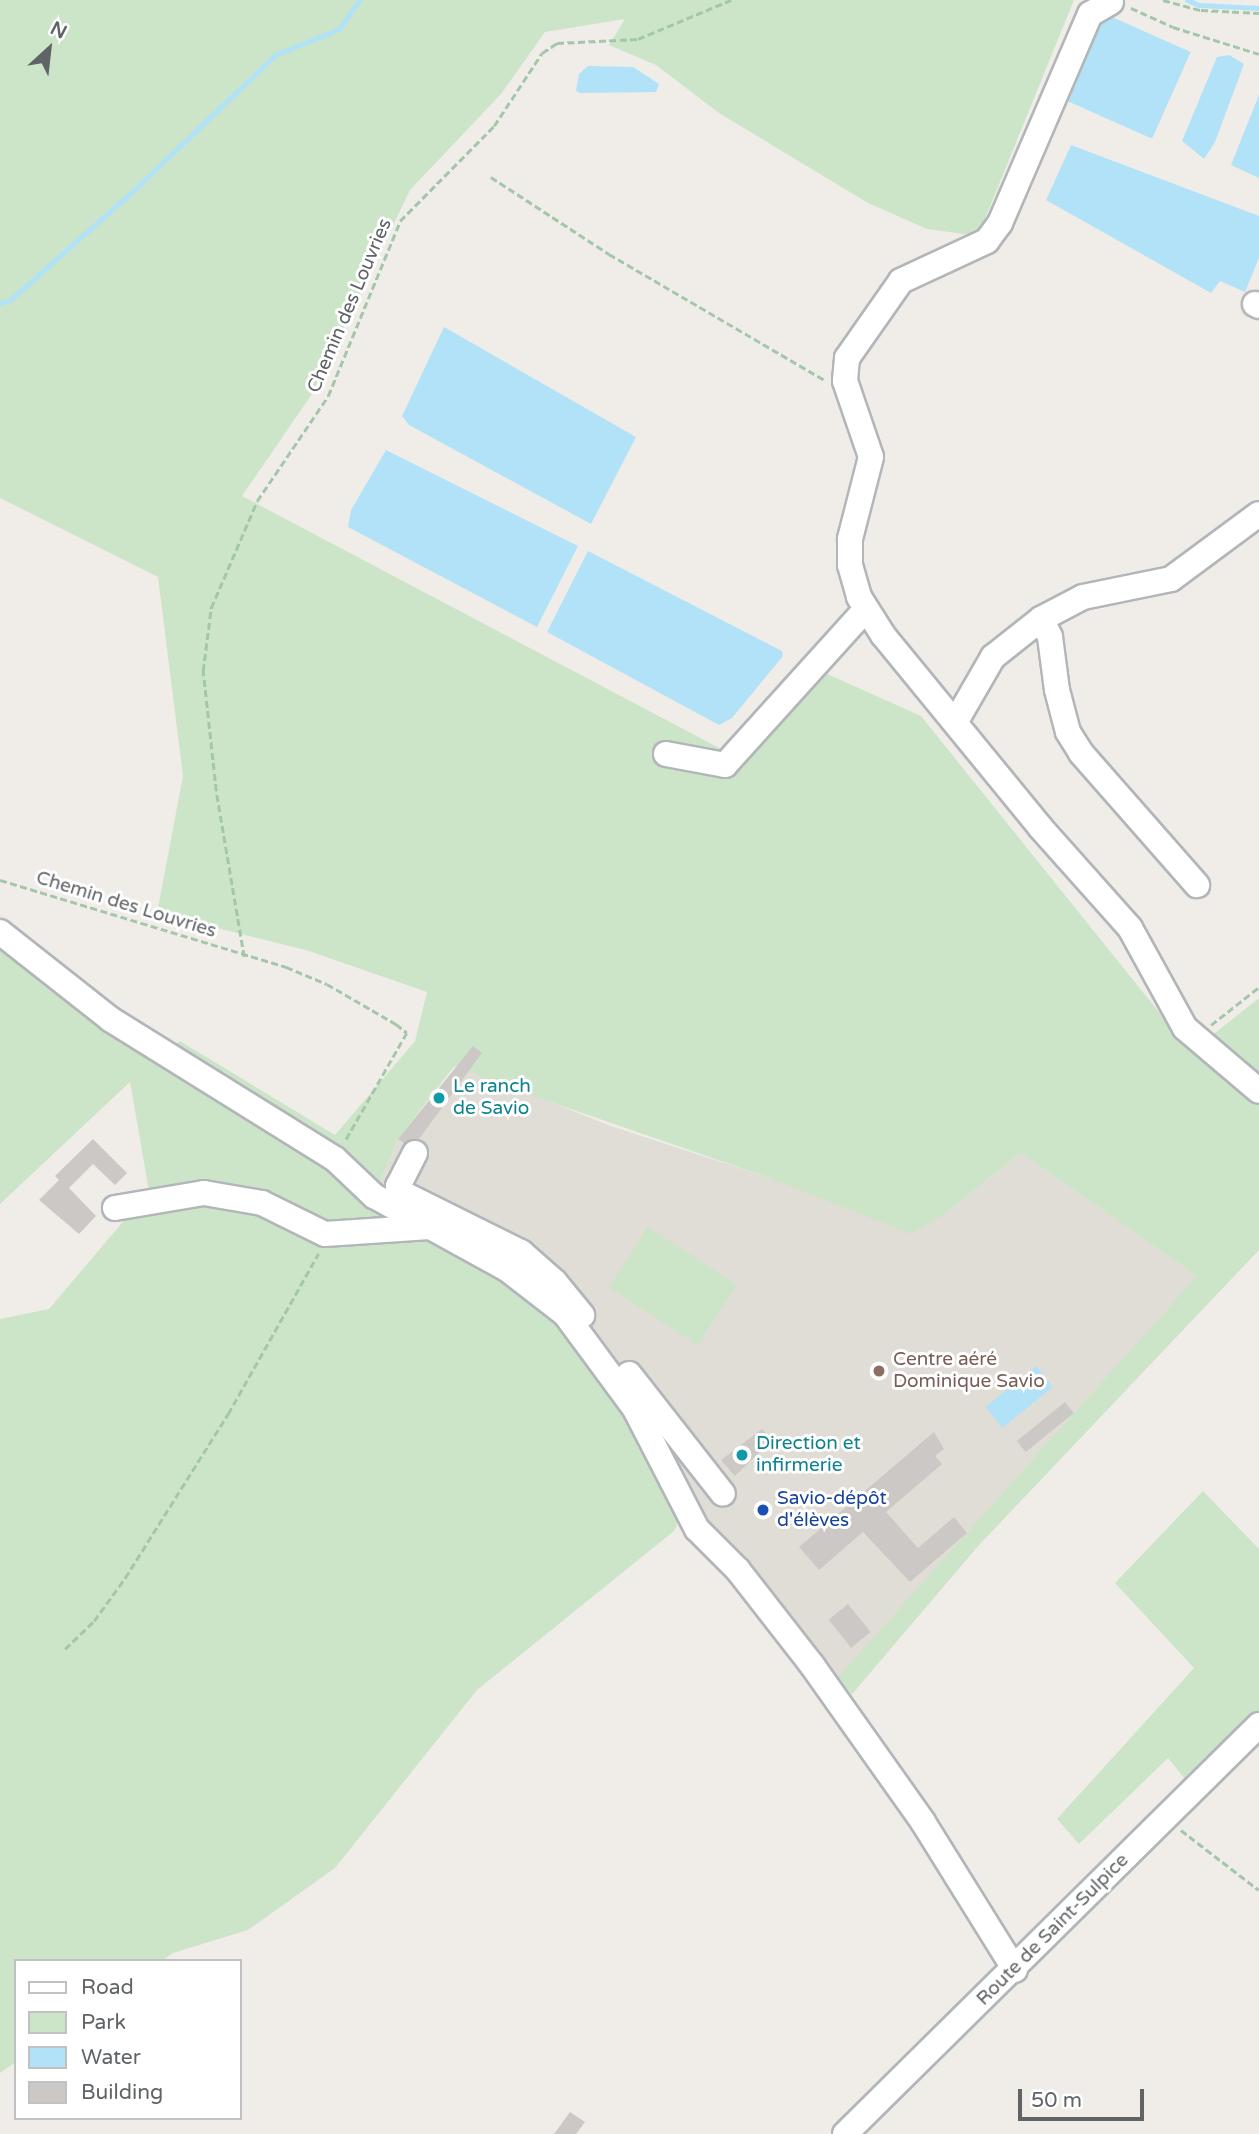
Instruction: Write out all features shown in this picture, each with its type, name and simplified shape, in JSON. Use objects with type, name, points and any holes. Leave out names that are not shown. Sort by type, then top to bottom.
[{"type":"street","points":[[1111,2],[1090,14],[1000,223],[977,249],[917,270],[901,281],[847,358],[850,398],[871,457],[849,554],[854,586],[866,610],[1040,827],[1130,928],[1195,1037],[1259,1091]]},
{"type":"street","points":[[956,720],[993,657],[1041,619],[1083,597],[1171,579],[1259,514]]},
{"type":"street","points":[[666,754],[725,765],[866,610]]},
{"type":"street","points":[[1041,619],[1050,637],[1062,713],[1074,743],[1197,885]]},
{"type":"street","points":[[0,932],[110,1019],[335,1159],[374,1196],[507,1269],[565,1314],[635,1409],[697,1529],[738,1570],[812,1665],[923,1822],[1015,1970]]},
{"type":"street","points":[[415,1153],[398,1186],[402,1193],[521,1252],[555,1282],[723,1494]]},
{"type":"street","points":[[116,1208],[204,1193],[262,1203],[325,1234],[430,1227]]},
{"type":"street","name":"Route de Saint-Sulpice","points":[[845,2134],[1015,1970],[1259,1725]]},
{"type":"path","name":"Chemin des Louvries","points":[[244,957],[216,791],[203,671],[211,608],[257,501],[328,396],[400,221],[427,189],[494,126],[542,53],[557,43],[638,39],[731,0]]},
{"type":"path","points":[[1163,0],[1200,10],[1259,13]]},
{"type":"path","points":[[1111,2],[1259,54]]},
{"type":"path","points":[[491,177],[609,254],[850,398]]},
{"type":"path","name":"Chemin des Louvries","points":[[0,880],[327,984],[407,1033],[335,1159]]},
{"type":"path","points":[[1195,1037],[1259,987]]},
{"type":"path","points":[[65,1649],[94,1621],[125,1578],[228,1414],[314,1265],[325,1234]]},
{"type":"path","points":[[1167,1815],[1187,1837],[1259,1890]]},
{"type":"shaded area","name":"Centre aéré Dominique Savio","points":[[458,1065],[611,1126],[767,1177],[946,1213],[1021,1153],[1219,1291],[978,1546],[852,1694],[378,1187],[398,1139]]},
{"type":"green space","points":[[0,0],[1074,0],[978,236],[927,229],[868,203],[719,113],[656,65],[609,45],[625,19],[545,32],[501,94],[410,190],[312,394],[242,496],[744,761],[825,673],[921,716],[1191,1052],[1259,998],[1259,1250],[978,1546],[852,1694],[837,1678],[1197,1276],[1021,1153],[946,1213],[911,1234],[767,1177],[490,1081],[458,1065],[452,1069],[398,1139],[372,1201],[503,1276],[562,1319],[637,1427],[681,1517],[674,1531],[477,1690],[335,1868],[248,1930],[173,1953],[164,1959],[14,1959],[14,2063],[0,2073],[0,1319],[49,1309],[149,1191],[130,1082],[0,1204],[0,944],[153,1063],[180,1041],[335,1135],[415,1041],[427,992],[309,951],[157,913],[183,776],[158,577],[0,498]]},
{"type":"green space","points":[[648,1227],[737,1285],[698,1345],[609,1287]]},
{"type":"green space","points":[[1203,1491],[1259,1549],[1259,1716],[1189,1784],[1168,1758],[1079,1844],[1057,1819],[1194,1668],[1115,1583]]},
{"type":"water","points":[[1103,13],[1191,52],[1152,139],[1064,100]]},
{"type":"water","points":[[1229,55],[1244,64],[1215,142],[1204,159],[1182,141],[1217,57]]},
{"type":"water","points":[[588,66],[633,67],[659,84],[656,92],[580,93],[576,91],[579,74]]},
{"type":"water","points":[[1259,95],[1259,178],[1231,165]]},
{"type":"water","points":[[1071,145],[1259,216],[1259,258],[1245,292],[1220,281],[1211,293],[1046,200]]},
{"type":"water","points":[[444,327],[636,437],[591,524],[409,425],[402,416]]},
{"type":"water","points":[[386,450],[578,546],[537,627],[348,527],[351,510]]},
{"type":"water","points":[[588,551],[782,651],[783,656],[732,718],[719,725],[547,632]]},
{"type":"water","points":[[1036,1366],[1053,1387],[1002,1428],[985,1407]]},
{"type":"building","points":[[473,1046],[482,1053],[419,1139],[404,1143],[398,1139]]},
{"type":"building","points":[[93,1139],[127,1173],[115,1185],[93,1164],[69,1188],[96,1216],[79,1234],[39,1200],[59,1180],[55,1176]]},
{"type":"building","points":[[1065,1402],[1074,1413],[1026,1452],[1017,1441]]},
{"type":"building","name":"Direction et infirmerie","points":[[762,1429],[772,1440],[735,1476],[721,1460]]},
{"type":"building","points":[[934,1432],[944,1449],[935,1456],[942,1464],[886,1512],[918,1548],[954,1517],[967,1533],[910,1582],[863,1532],[819,1570],[799,1547]]},
{"type":"building","points":[[848,1604],[871,1632],[851,1648],[829,1620]]},
{"type":"building","points":[[570,2112],[585,2122],[576,2134],[554,2134]]},
{"type":"waterway","points":[[0,303],[10,300],[136,188],[275,55],[339,29],[359,0]]},
{"type":"waterway","points":[[1187,0],[1199,5],[1259,8]]},
{"type":"place","name":"Le ranch de Savio","points":[[439,1098]]},
{"type":"place","name":"Centre aéré Dominique Savio","points":[[879,1371]]},
{"type":"place","name":"Direction et infirmerie","points":[[742,1455]]},
{"type":"place","name":"Savio-dépôt d'élèves","points":[[763,1510]]}]
